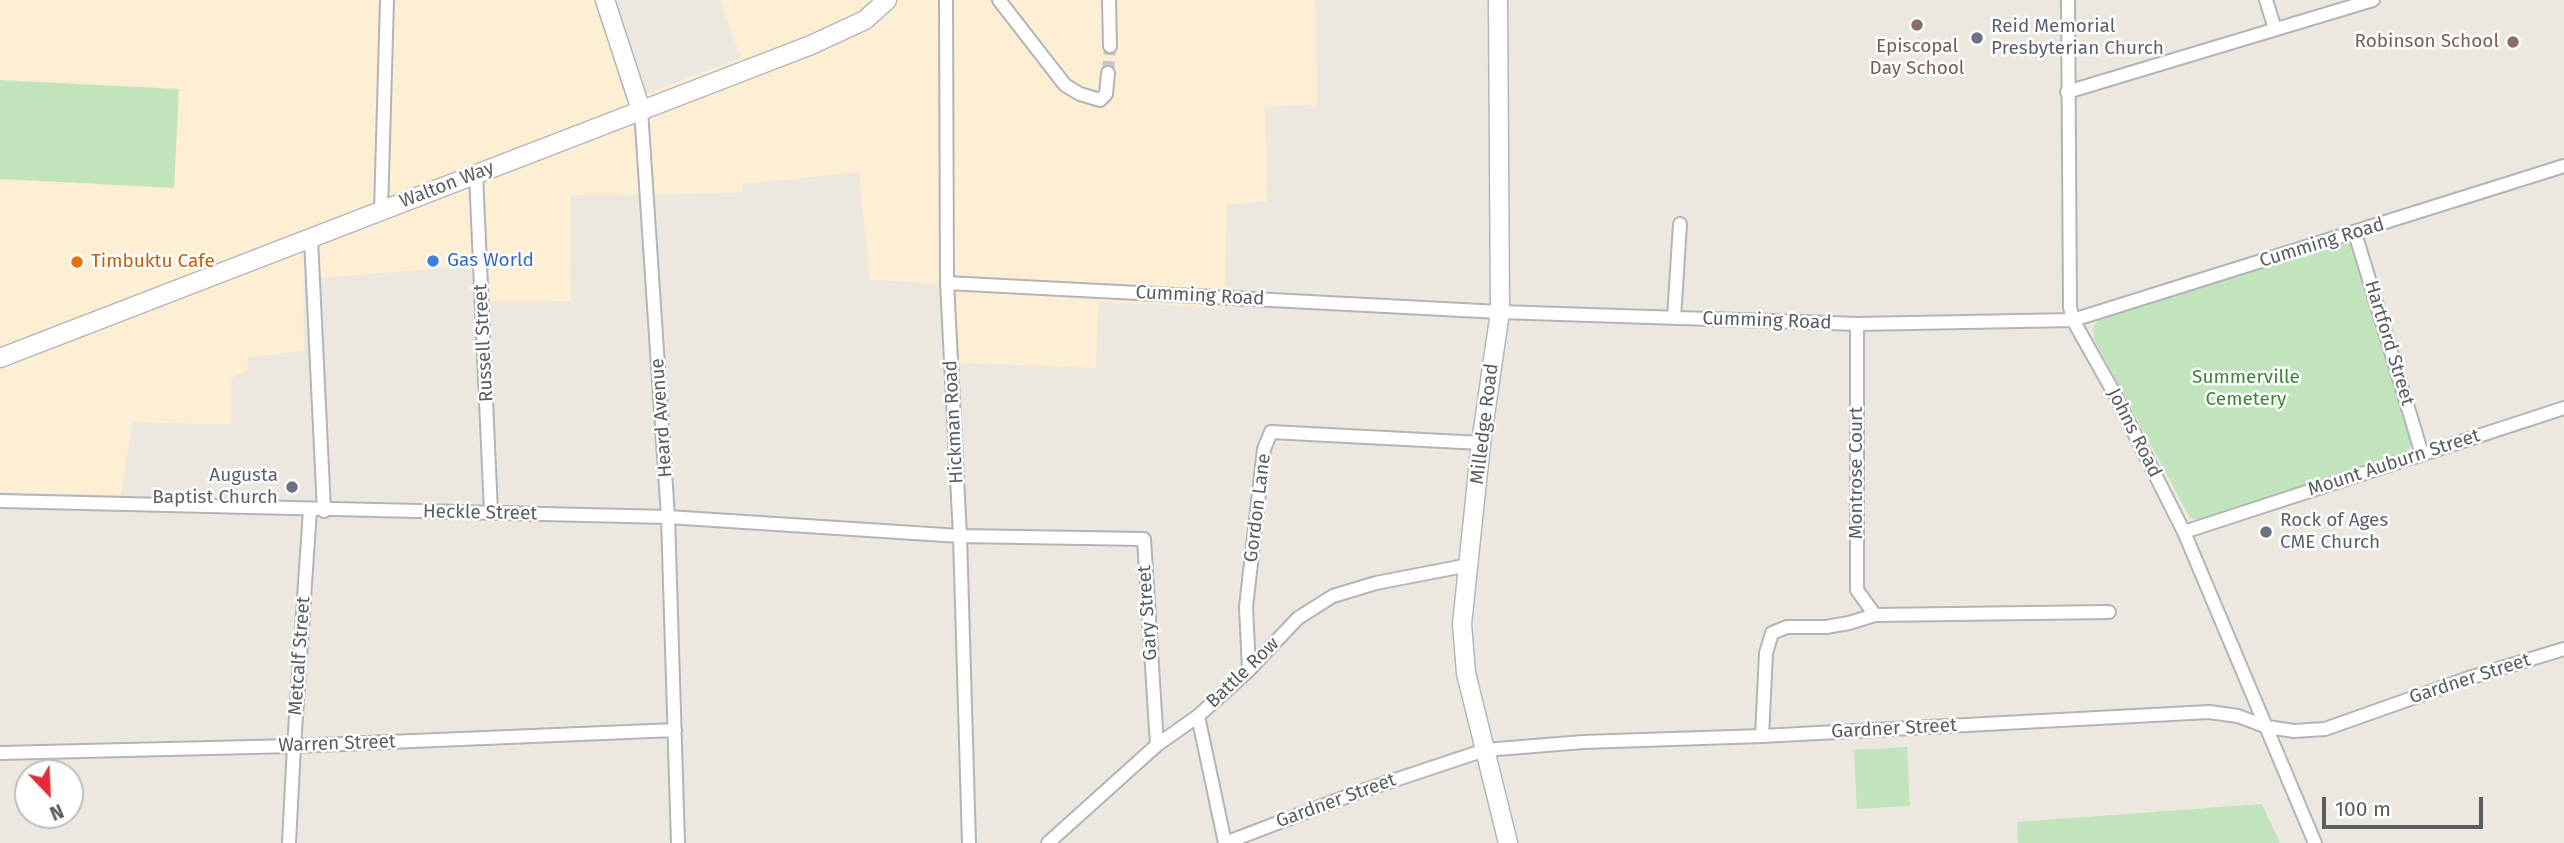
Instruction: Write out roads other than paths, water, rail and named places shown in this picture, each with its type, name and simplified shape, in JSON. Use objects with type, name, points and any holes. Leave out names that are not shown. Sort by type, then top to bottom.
[{"type":"street","points":[[381,211],[387,0]]},
{"type":"street","name":"Heard Avenue","points":[[605,0],[641,110],[668,517],[678,843]]},
{"type":"street","name":"Walton Way","points":[[0,358],[811,45],[865,20],[887,0]]},
{"type":"street","name":"Hickman Road","points":[[946,0],[947,283],[960,537],[969,843]]},
{"type":"street","points":[[999,0],[1065,85],[1080,94],[1100,100],[1106,94],[1108,73]]},
{"type":"street","points":[[1109,0],[1110,46]]},
{"type":"street","name":"Milledge Road","points":[[1498,0],[1500,312],[1480,443],[1462,624],[1466,673],[1508,843]]},
{"type":"street","name":"Johns Road","points":[[2068,0],[2070,307],[2073,320],[2114,393],[2184,532],[2315,843]]},
{"type":"street","points":[[2266,0],[2275,29]]},
{"type":"street","points":[[2067,92],[2373,0]]},
{"type":"street","name":"Cumming Road","points":[[947,283],[1500,312],[1674,318],[1857,324],[2073,320],[2564,166]]},
{"type":"street","name":"Russell Street","points":[[476,174],[491,513]]},
{"type":"street","points":[[1674,318],[1680,223]]},
{"type":"street","name":"Hartford Street","points":[[2355,233],[2422,454]]},
{"type":"street","points":[[311,239],[324,510]]},
{"type":"street","name":"Montrose Court","points":[[1857,324],[1857,590],[1875,615]]},
{"type":"street","name":"Mount Auburn Street","points":[[2184,532],[2564,408]]},
{"type":"street","name":"Gordon Lane","points":[[1249,670],[1246,607],[1264,449],[1271,432],[1480,443]]},
{"type":"street","name":"Heckle Street","points":[[0,501],[668,517],[960,537]]},
{"type":"street","name":"Metcalf Street","points":[[289,843],[310,510]]},
{"type":"street","name":"Gary Street","points":[[960,537],[1144,539],[1157,745]]},
{"type":"street","name":"Battle Row","points":[[1048,843],[1157,745],[1198,716],[1249,670],[1297,618],[1333,596],[1376,583],[1469,565]]},
{"type":"street","points":[[1762,736],[1766,653],[1772,634],[1787,627],[1826,627],[1875,615],[2109,612]]},
{"type":"street","name":"Gardner Street","points":[[1225,843],[1356,793],[1485,750],[1610,740],[1762,736],[2209,712],[2238,716],[2267,727],[2294,731],[2325,729],[2469,678],[2564,649]]},
{"type":"street","points":[[1198,716],[1225,843]]},
{"type":"street","name":"Warren Street","points":[[0,753],[294,746],[675,730]]},
{"type":"tunnel","points":[[1108,73],[1110,46]]},
{"type":"place","name":"Episcopal Day School","points":[[1917,25]]},
{"type":"place","name":"Reid Memorial Presbyterian Church","points":[[1977,38]]},
{"type":"place","name":"Robinson School","points":[[2513,42]]},
{"type":"place","name":"Gas World","points":[[433,261]]},
{"type":"place","name":"Timbuktu Cafe","points":[[77,262]]},
{"type":"place","name":"Augusta Baptist Church","points":[[292,487]]},
{"type":"place","name":"Rock of Ages CME Church","points":[[2266,532]]},
{"type":"park label","name":"Summerville Cemetery","points":[[2246,389]]}]
